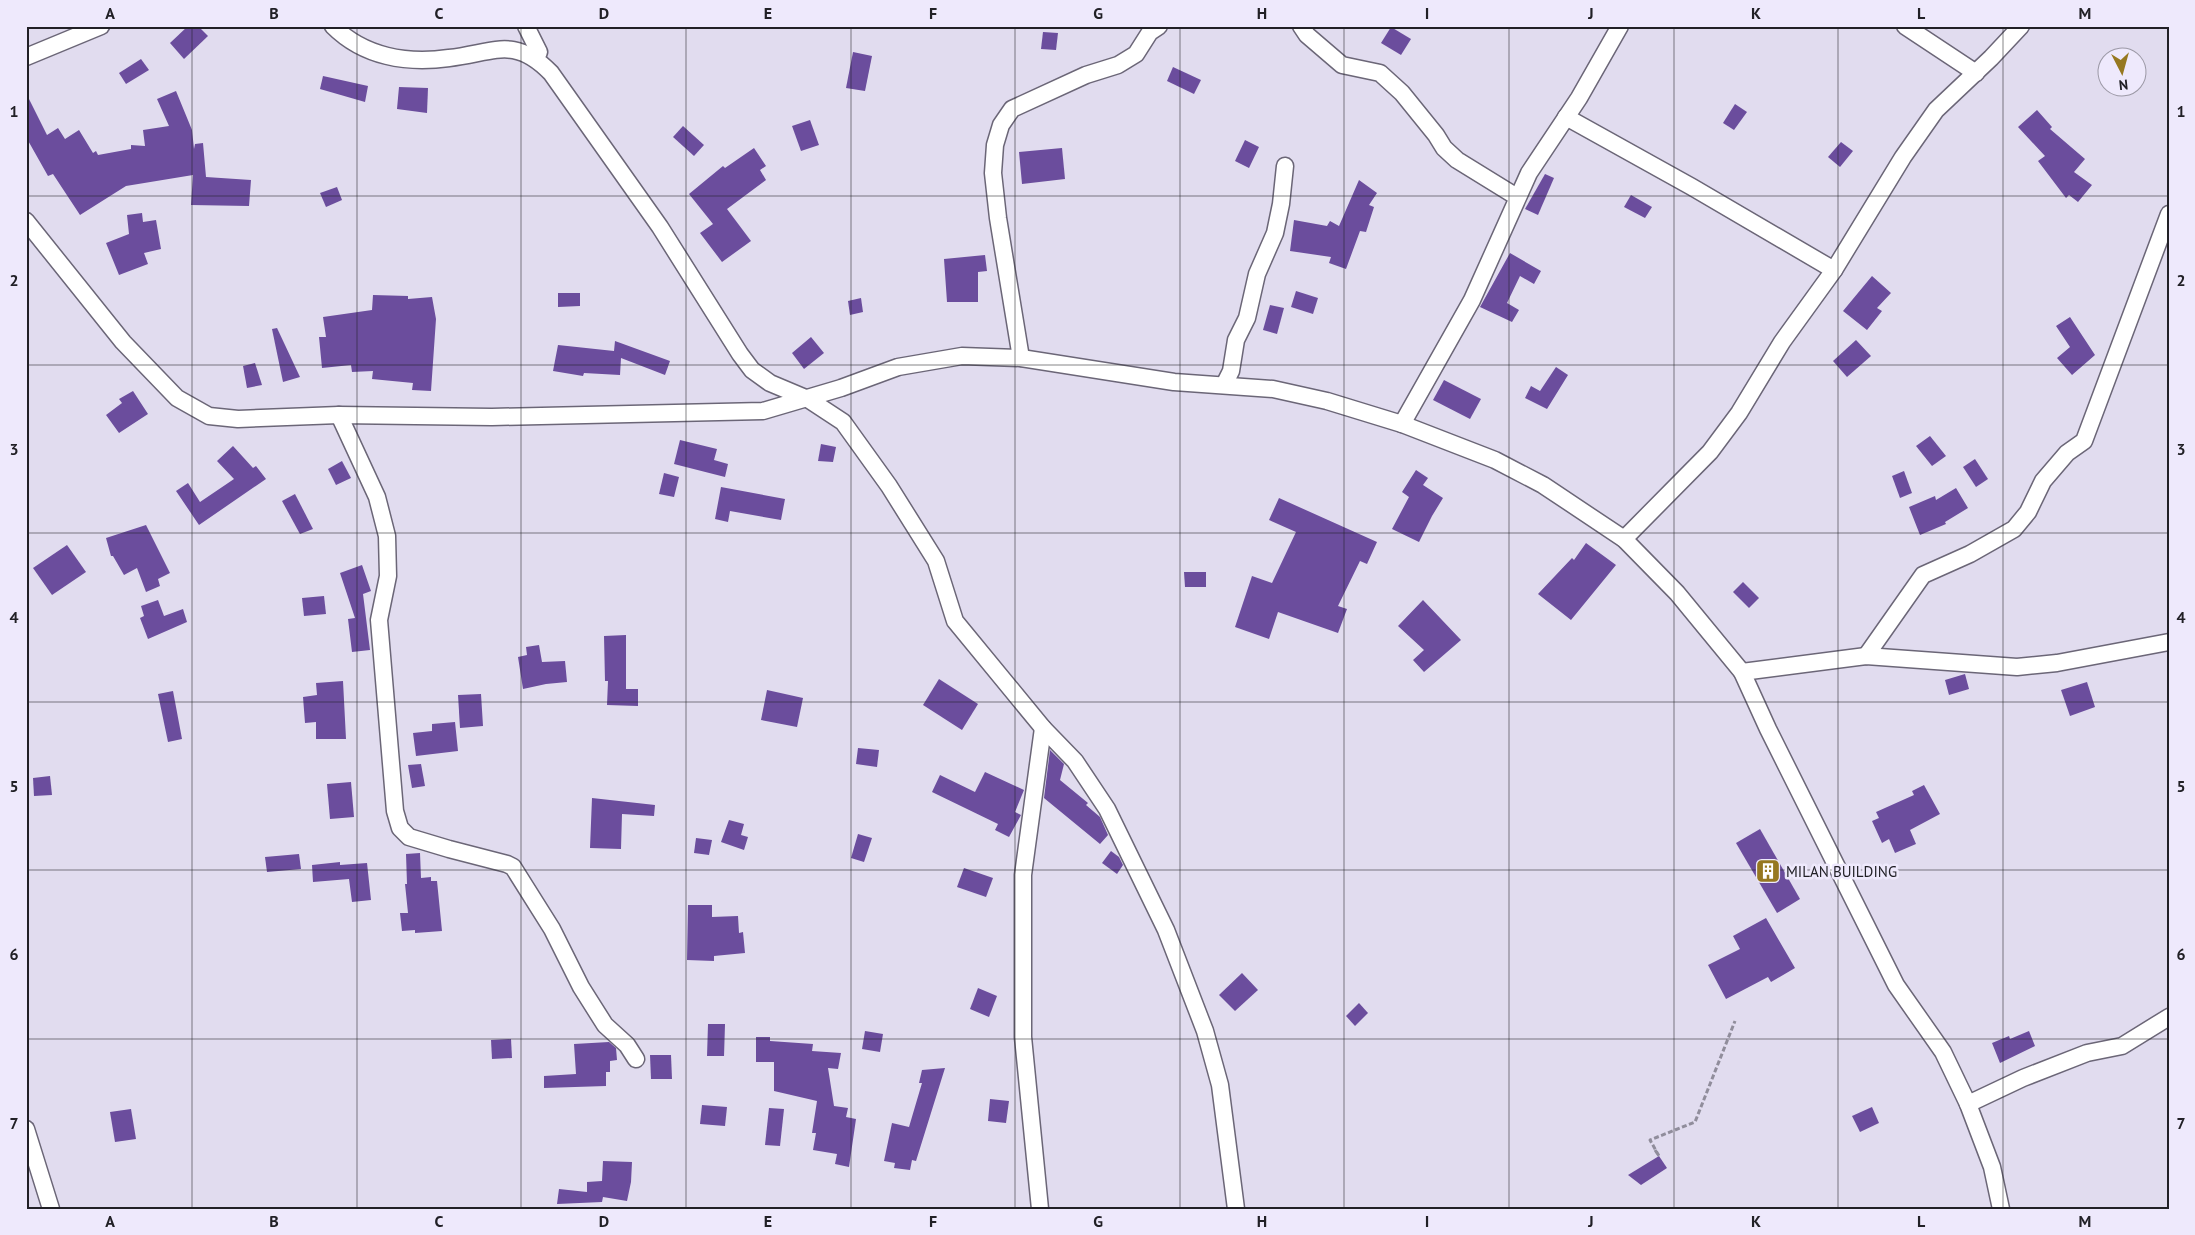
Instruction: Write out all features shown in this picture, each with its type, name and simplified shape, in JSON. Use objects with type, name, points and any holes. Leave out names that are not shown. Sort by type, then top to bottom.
[{"type":"street","points":[[26,57],[101,26]]},
{"type":"street","points":[[333,26],[346,39],[379,55],[412,61],[450,58],[481,51],[507,48],[536,58],[551,73],[660,227],[752,370],[770,383],[808,398],[843,422],[860,444],[936,561],[955,621],[1043,728],[1075,761],[1107,809],[1166,930],[1187,980],[1205,1032],[1220,1085],[1236,1209]]},
{"type":"street","points":[[526,26],[540,52],[536,58]]},
{"type":"street","points":[[1021,358],[998,218],[993,173],[995,145],[1000,125],[1012,109],[1086,75],[1118,65],[1136,54],[1150,32],[1159,26]]},
{"type":"street","points":[[1301,26],[1308,35],[1342,65],[1380,73],[1402,93],[1436,134],[1444,148],[1457,160],[1517,198]]},
{"type":"street","points":[[1402,424],[1472,300],[1528,173],[1566,118],[1620,26]]},
{"type":"street","points":[[1905,26],[1976,73]]},
{"type":"street","points":[[1624,539],[1710,452],[1739,413],[1782,342],[1834,270],[1902,157],[1936,110],[1976,73],[2021,26]]},
{"type":"street","points":[[1566,118],[1692,187],[1834,270]]},
{"type":"street","points":[[1224,385],[1231,371],[1236,340],[1247,318],[1257,274],[1275,233],[1281,204],[1285,166]]},
{"type":"street","points":[[1866,656],[1923,575],[1970,554],[2014,529],[2028,512],[2043,481],[2067,453],[2084,441],[2169,214]]},
{"type":"street","points":[[26,221],[123,342],[177,398],[209,416],[238,419],[339,415],[492,417],[763,411],[808,398],[898,366],[962,356],[1021,358],[1174,382],[1273,389],[1327,401],[1402,424],[1494,460],[1543,485],[1624,539],[1676,593],[1742,672],[1896,986],[1943,1052],[1968,1104],[1992,1167],[2001,1209]]},
{"type":"street","points":[[339,415],[376,497],[387,536],[388,576],[380,620],[395,811],[400,828],[409,836],[513,867],[552,929],[581,987],[606,1025],[627,1044],[636,1059]]},
{"type":"street","points":[[1742,672],[1866,656],[2017,667],[2057,663],[2169,642]]},
{"type":"street","points":[[1040,1209],[1023,1038],[1023,875],[1043,728]]},
{"type":"street","points":[[1968,1104],[2023,1078],[2087,1053],[2122,1046],[2169,1017]]},
{"type":"street","points":[[26,1129],[51,1209]]},
{"type":"path","points":[[1655,1150],[1659,1156],[1650,1140],[1695,1122],[1735,1021]]},
{"type":"building","points":[[188,26],[198,26],[208,36],[184,59],[170,43]]},
{"type":"building","points":[[1391,27],[1411,39],[1401,55],[1381,43]]},
{"type":"building","points":[[1043,32],[1058,33],[1056,50],[1041,49]]},
{"type":"building","points":[[853,52],[872,56],[865,91],[846,88]]},
{"type":"building","points":[[141,59],[149,70],[126,84],[119,73]]},
{"type":"building","points":[[1173,67],[1201,80],[1194,94],[1167,81]]},
{"type":"building","points":[[323,76],[368,86],[365,102],[320,89]]},
{"type":"building","points":[[399,87],[428,88],[427,113],[397,109]]},
{"type":"building","points":[[176,91],[192,130],[194,149],[195,144],[203,143],[206,177],[251,180],[249,206],[191,205],[193,175],[126,186],[80,215],[53,174],[48,176],[26,137],[26,93],[47,135],[58,128],[65,139],[79,130],[93,153],[96,151],[98,155],[131,149],[131,145],[145,146],[143,130],[169,126],[157,99]]},
{"type":"building","points":[[1735,104],[1747,112],[1734,130],[1723,123]]},
{"type":"building","points":[[2037,110],[2052,127],[2050,129],[2085,159],[2074,172],[2092,185],[2078,202],[2069,195],[2066,198],[2038,161],[2045,156],[2018,127]]},
{"type":"building","points":[[810,120],[819,145],[801,151],[792,126]]},
{"type":"building","points":[[683,126],[704,145],[694,156],[673,137]]},
{"type":"building","points":[[1245,140],[1259,147],[1249,168],[1235,161]]},
{"type":"building","points":[[1841,142],[1853,151],[1840,167],[1828,157]]},
{"type":"building","points":[[754,148],[766,166],[760,170],[766,180],[727,209],[751,241],[722,262],[700,233],[713,224],[689,194],[723,166],[725,168]]},
{"type":"building","points":[[1062,148],[1065,179],[1022,184],[1019,152]]},
{"type":"building","points":[[1545,174],[1554,178],[1538,215],[1525,209]]},
{"type":"building","points":[[1359,180],[1377,193],[1369,205],[1374,207],[1366,232],[1360,231],[1346,269],[1329,263],[1331,257],[1290,251],[1294,220],[1327,226],[1330,221],[1339,226]]},
{"type":"building","points":[[337,187],[342,200],[326,207],[320,193]]},
{"type":"building","points":[[1631,195],[1652,207],[1645,218],[1624,207]]},
{"type":"building","points":[[142,213],[143,222],[156,220],[161,249],[144,253],[148,264],[119,275],[106,243],[129,234],[127,215]]},
{"type":"building","points":[[1510,253],[1541,271],[1534,284],[1520,276],[1507,303],[1519,310],[1512,322],[1480,307]]},
{"type":"building","points":[[985,255],[987,271],[978,272],[978,302],[947,302],[944,259]]},
{"type":"building","points":[[1872,276],[1891,293],[1877,308],[1882,311],[1867,330],[1843,311]]},
{"type":"building","points":[[1296,291],[1318,298],[1313,314],[1291,307]]},
{"type":"building","points":[[558,293],[580,293],[580,306],[558,307]]},
{"type":"building","points":[[373,295],[408,296],[408,299],[432,297],[436,319],[431,391],[412,390],[413,383],[372,379],[373,371],[352,372],[351,365],[322,368],[319,337],[326,337],[323,317],[372,310]]},
{"type":"building","points":[[861,298],[863,312],[850,315],[848,301]]},
{"type":"building","points":[[1270,305],[1284,308],[1277,334],[1263,330]]},
{"type":"building","points":[[2070,317],[2095,355],[2072,375],[2057,358],[2070,347],[2056,326]]},
{"type":"building","points":[[277,328],[300,377],[283,382],[272,329]]},
{"type":"building","points":[[811,337],[824,353],[804,369],[792,353]]},
{"type":"building","points":[[1856,340],[1871,356],[1847,377],[1833,361]]},
{"type":"building","points":[[615,341],[670,361],[665,375],[621,358],[620,375],[584,373],[583,376],[553,371],[558,345],[614,351]]},
{"type":"building","points":[[255,363],[262,385],[247,388],[243,366]]},
{"type":"building","points":[[1556,367],[1568,375],[1547,409],[1525,398],[1531,386],[1540,391]]},
{"type":"building","points":[[1444,380],[1481,399],[1470,419],[1433,400]]},
{"type":"building","points":[[133,391],[148,414],[119,433],[106,415],[122,403],[119,399]]},
{"type":"building","points":[[1930,436],[1946,456],[1932,466],[1916,446]]},
{"type":"building","points":[[680,440],[717,449],[714,460],[728,464],[725,477],[674,464]]},
{"type":"building","points":[[821,444],[836,447],[833,462],[818,461]]},
{"type":"building","points":[[233,446],[253,468],[256,466],[266,479],[199,525],[176,491],[188,483],[200,502],[234,479],[217,461]]},
{"type":"building","points":[[1975,459],[1988,479],[1976,487],[1963,467]]},
{"type":"building","points":[[342,461],[351,478],[336,485],[328,469]]},
{"type":"building","points":[[1416,470],[1428,478],[1423,485],[1443,498],[1419,542],[1392,529],[1409,497],[1402,492]]},
{"type":"building","points":[[1904,471],[1912,493],[1900,498],[1892,476]]},
{"type":"building","points":[[664,473],[679,477],[674,497],[659,494]]},
{"type":"building","points":[[721,487],[785,499],[781,520],[730,511],[728,522],[715,519]]},
{"type":"building","points":[[1956,488],[1968,508],[1945,522],[1946,524],[1920,535],[1909,507],[1935,496],[1936,500]]},
{"type":"building","points":[[295,494],[313,529],[300,534],[282,501]]},
{"type":"building","points":[[1279,498],[1377,542],[1367,564],[1360,561],[1338,606],[1347,609],[1338,633],[1278,612],[1269,639],[1235,627],[1252,576],[1272,583],[1296,532],[1269,520]]},
{"type":"building","points":[[146,525],[170,573],[158,579],[160,586],[146,592],[137,568],[124,575],[113,556],[111,556],[106,538]]},
{"type":"building","points":[[1586,543],[1616,565],[1571,620],[1538,594],[1572,558],[1574,560]]},
{"type":"building","points":[[67,545],[86,572],[52,595],[33,568]]},
{"type":"building","points":[[362,565],[371,591],[363,594],[370,650],[352,652],[348,619],[355,618],[340,573]]},
{"type":"building","points":[[1184,572],[1206,572],[1206,587],[1185,587]]},
{"type":"building","points":[[1743,582],[1759,598],[1749,608],[1733,592]]},
{"type":"building","points":[[324,596],[326,614],[304,616],[302,598]]},
{"type":"building","points":[[158,600],[164,616],[183,609],[187,622],[148,639],[140,618],[144,616],[141,606]]},
{"type":"building","points":[[1423,600],[1461,640],[1424,672],[1413,660],[1424,650],[1398,626]]},
{"type":"building","points":[[626,635],[626,689],[638,689],[638,706],[607,705],[608,681],[605,681],[604,636]]},
{"type":"building","points":[[539,645],[542,662],[565,661],[567,682],[523,689],[518,657],[527,655],[526,647]]},
{"type":"building","points":[[1965,674],[1969,689],[1949,695],[1945,680]]},
{"type":"building","points":[[939,679],[978,704],[962,730],[923,705]]},
{"type":"building","points":[[343,681],[346,739],[316,739],[316,722],[305,723],[303,697],[317,695],[316,683]]},
{"type":"building","points":[[2087,682],[2095,707],[2070,716],[2061,690]]},
{"type":"building","points":[[767,690],[803,698],[797,727],[761,720]]},
{"type":"building","points":[[173,691],[182,739],[168,742],[158,694]]},
{"type":"building","points":[[481,694],[483,726],[460,728],[458,695]]},
{"type":"building","points":[[455,722],[458,751],[416,756],[413,733],[432,731],[432,724]]},
{"type":"building","points":[[858,748],[879,750],[877,767],[856,764]]},
{"type":"building","points":[[1050,750],[1064,764],[1060,780],[1088,803],[1086,805],[1100,817],[1108,835],[1100,844],[1044,798]]},
{"type":"building","points":[[421,764],[425,786],[412,788],[408,765]]},
{"type":"building","points":[[985,772],[1024,790],[1015,812],[1021,815],[1009,837],[995,830],[998,824],[932,792],[940,775],[975,792]]},
{"type":"building","points":[[50,776],[52,795],[34,796],[33,778]]},
{"type":"building","points":[[351,782],[354,817],[330,819],[327,784]]},
{"type":"building","points":[[1924,785],[1940,814],[1910,830],[1916,844],[1895,853],[1889,839],[1882,843],[1872,821],[1879,818],[1876,812],[1914,795],[1912,791]]},
{"type":"building","points":[[592,798],[655,805],[654,816],[622,814],[621,849],[590,848]]},
{"type":"building","points":[[729,820],[744,824],[741,835],[748,837],[744,850],[721,842]]},
{"type":"building","name":"MILAN BUILDING","points":[[1760,829],[1800,899],[1777,913],[1736,843]]},
{"type":"building","points":[[858,834],[872,838],[864,862],[851,858]]},
{"type":"building","points":[[696,838],[712,840],[709,855],[694,853]]},
{"type":"building","points":[[1111,851],[1119,857],[1123,865],[1117,874],[1102,863]]},
{"type":"building","points":[[420,853],[421,878],[431,877],[431,881],[437,881],[442,931],[415,933],[415,930],[402,931],[400,913],[408,913],[405,884],[407,884],[406,854]]},
{"type":"building","points":[[299,854],[301,869],[267,872],[265,857]]},
{"type":"building","points":[[340,862],[340,865],[367,863],[371,900],[352,902],[349,879],[313,882],[312,865]]},
{"type":"building","points":[[964,868],[993,878],[986,897],[957,887]]},
{"type":"building","points":[[688,905],[712,905],[712,917],[738,916],[739,933],[743,932],[745,953],[714,956],[714,961],[687,960]]},
{"type":"building","points":[[1766,918],[1795,968],[1771,982],[1768,977],[1726,999],[1708,965],[1740,949],[1733,936]]},
{"type":"building","points":[[1242,973],[1258,990],[1235,1011],[1219,995]]},
{"type":"building","points":[[978,988],[997,996],[989,1017],[970,1009]]},
{"type":"building","points":[[1359,1003],[1368,1013],[1355,1026],[1346,1016]]},
{"type":"building","points":[[708,1024],[725,1024],[724,1056],[707,1056]]},
{"type":"building","points":[[865,1031],[883,1034],[880,1052],[862,1049]]},
{"type":"building","points":[[2029,1031],[2035,1046],[2000,1063],[1992,1043],[2009,1036],[2010,1039]]},
{"type":"building","points":[[756,1037],[770,1037],[770,1041],[813,1044],[812,1051],[841,1053],[838,1069],[828,1068],[834,1106],[848,1108],[846,1117],[856,1119],[849,1167],[835,1164],[837,1154],[813,1150],[816,1133],[812,1133],[817,1101],[774,1091],[774,1062],[756,1062]]},
{"type":"building","points":[[511,1039],[512,1058],[492,1059],[491,1040]]},
{"type":"building","points":[[609,1042],[616,1048],[617,1060],[610,1061],[610,1072],[606,1072],[606,1086],[544,1088],[544,1076],[576,1074],[574,1044]]},
{"type":"building","points":[[650,1055],[671,1055],[672,1079],[651,1079]]},
{"type":"building","points":[[945,1068],[916,1161],[912,1160],[910,1170],[894,1168],[895,1163],[884,1161],[892,1123],[909,1127],[922,1083],[919,1083],[922,1070]]},
{"type":"building","points":[[990,1099],[1009,1101],[1006,1123],[988,1121]]},
{"type":"building","points":[[702,1105],[727,1107],[725,1126],[700,1124]]},
{"type":"building","points":[[1872,1107],[1879,1123],[1860,1132],[1852,1116]]},
{"type":"building","points":[[769,1108],[784,1109],[780,1146],[765,1145]]},
{"type":"building","points":[[131,1109],[136,1139],[115,1142],[110,1112]]},
{"type":"building","points":[[1659,1156],[1667,1168],[1641,1185],[1628,1175]]},
{"type":"building","points":[[603,1161],[632,1162],[631,1182],[627,1201],[603,1197],[602,1202],[557,1204],[559,1189],[587,1192],[587,1182],[602,1181]]},
{"type":"place","name":"MILAN BUILDING","points":[[1768,871]]}]
